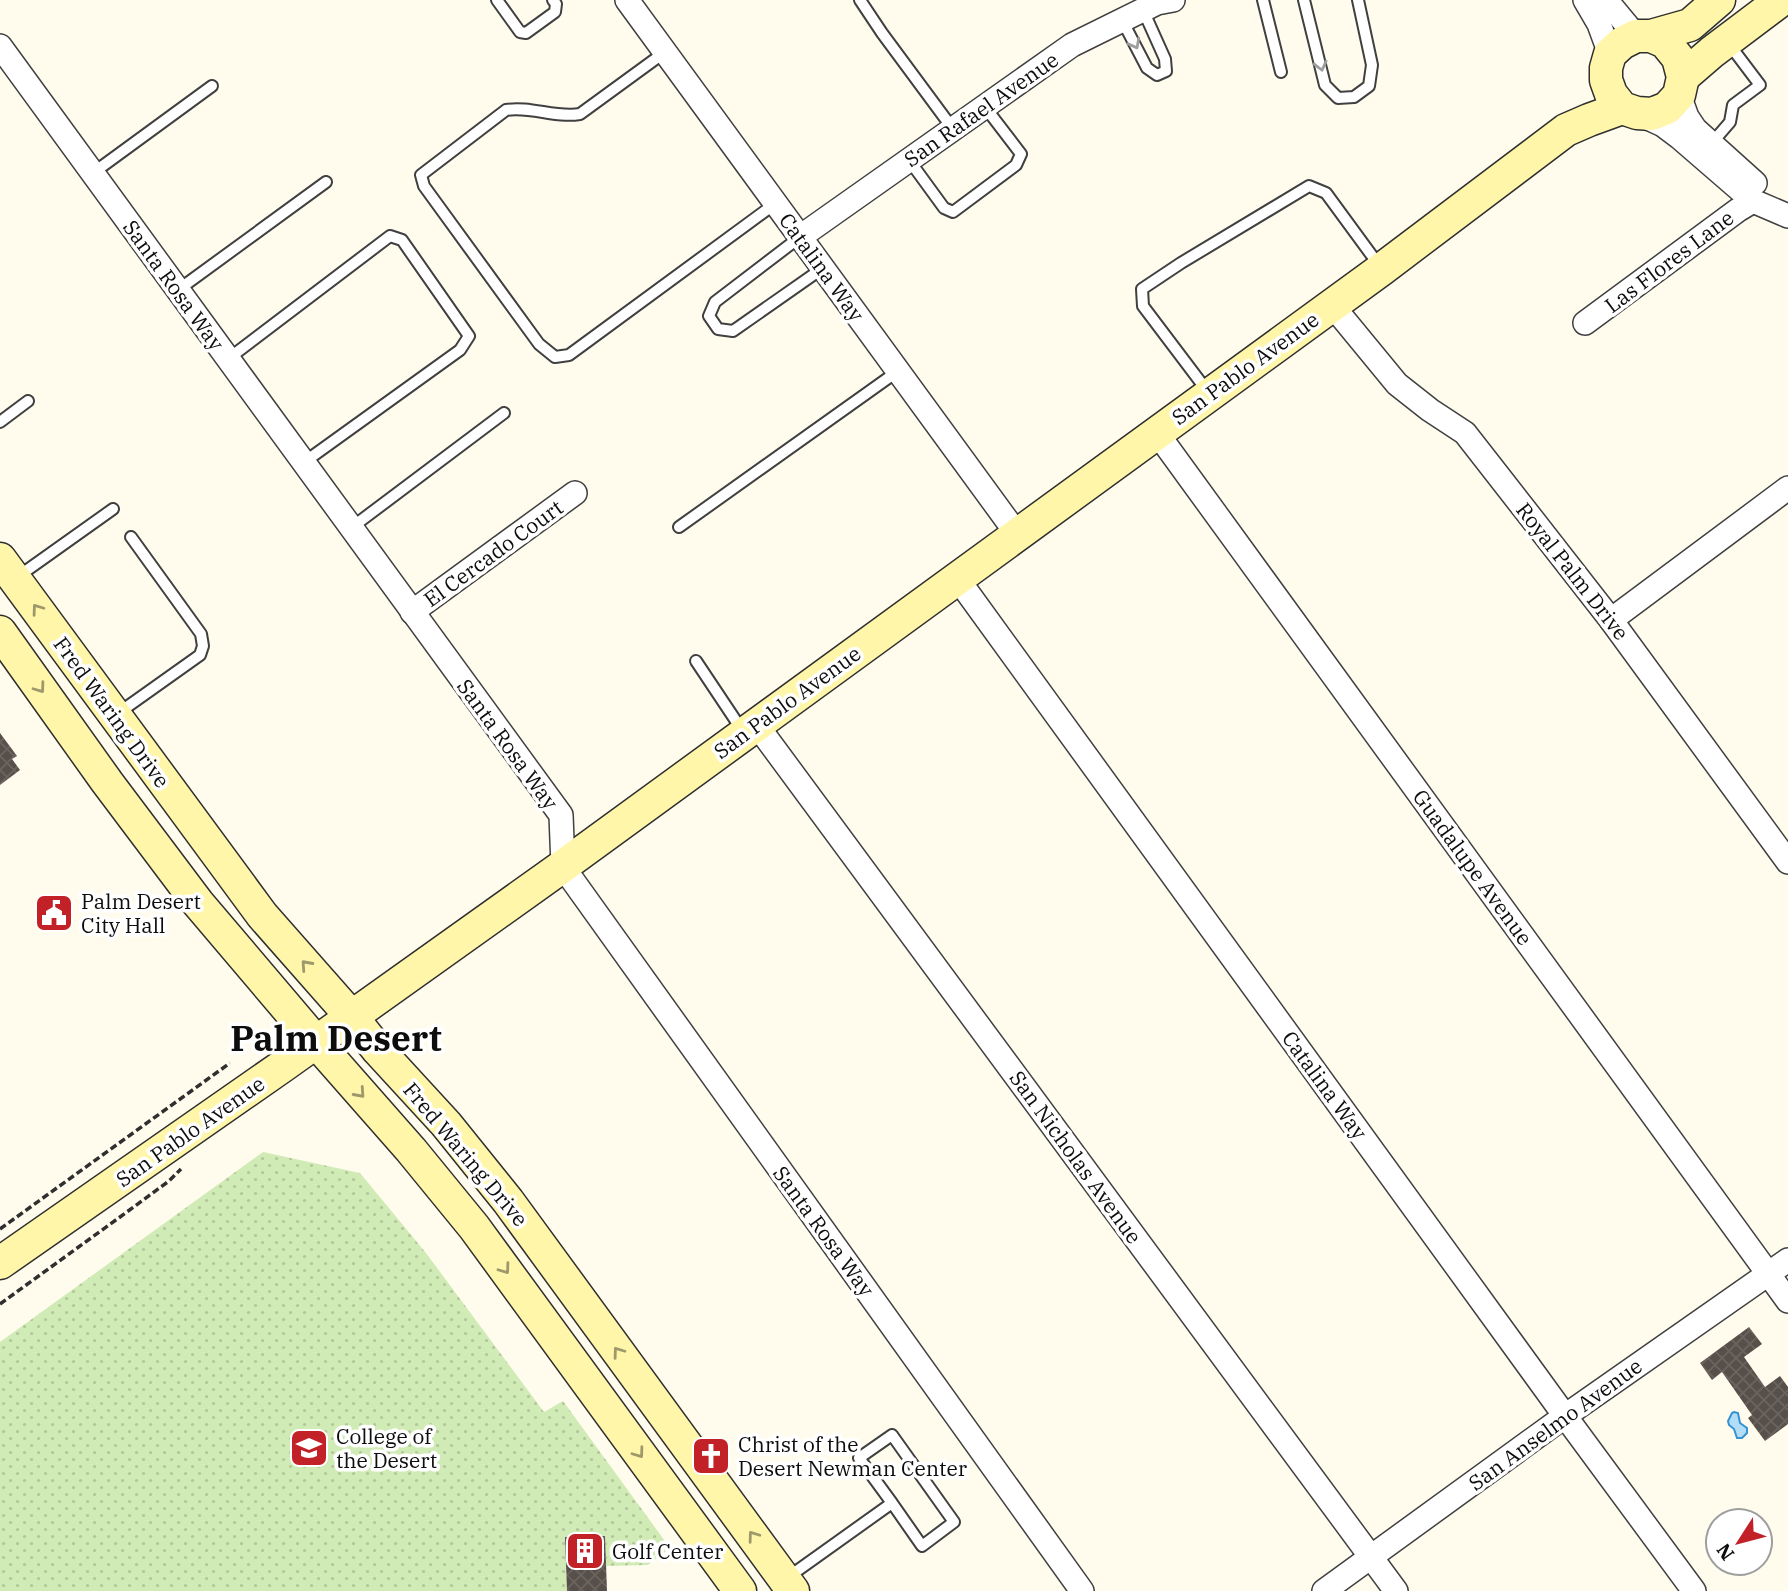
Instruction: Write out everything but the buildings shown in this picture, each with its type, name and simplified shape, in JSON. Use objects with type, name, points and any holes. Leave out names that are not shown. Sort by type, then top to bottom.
[{"type":"main road","name":"San Pablo Avenue","points":[[1566,130],[1622,43],[1690,25],[1719,0]]},
{"type":"main road","name":"San Pablo Avenue","points":[[0,1264],[563,866],[1382,269],[1566,130],[1589,120],[1630,111],[1652,114],[1667,107],[1681,86],[1726,41],[1781,0]]},
{"type":"main road","points":[[1644,36],[1665,42],[1678,58],[1681,86]]},
{"type":"main road","points":[[1608,67],[1611,94],[1630,111]]},
{"type":"main road","name":"Fred Waring Drive","points":[[7,569],[262,915],[460,1142],[508,1202],[789,1585]]},
{"type":"main road","name":"Fred Waring Drive","points":[[0,632],[181,881],[474,1227],[740,1591]]},
{"type":"street","name":"Catalina Way","points":[[627,0],[1017,534]]},
{"type":"street","name":"San Rafael Avenue","points":[[800,237],[1072,45],[1143,10],[1173,0]]},
{"type":"street","points":[[1585,0],[1599,24],[1608,67]]},
{"type":"street","points":[[1606,0],[1644,36]]},
{"type":"street","name":"Santa Rosa Way","points":[[0,46],[561,815],[563,866],[1082,1591]]},
{"type":"street","points":[[1681,86],[1687,117],[1692,125],[1787,213]]},
{"type":"street","points":[[1630,111],[1663,125],[1753,201],[1787,213]]},
{"type":"street","name":"Las Flores Lane","points":[[1585,323],[1753,201]]},
{"type":"street","name":"Royal Palm Drive","points":[[1332,305],[1397,384],[1465,433],[1611,620],[1788,862]]},
{"type":"street","name":"Guadalupe Avenue","points":[[1157,433],[1788,1301]]},
{"type":"street","points":[[1611,620],[1788,488]]},
{"type":"street","name":"El Cercado Court","points":[[412,612],[575,493]]},
{"type":"street","name":"Catalina Way","points":[[957,578],[1694,1591]]},
{"type":"street","name":"San Nicholas Avenue","points":[[750,728],[1396,1591]]},
{"type":"street","name":"San Anselmo Avenue","points":[[1324,1591],[1565,1416],[1788,1260]]},
{"type":"lane","points":[[497,0],[520,32],[527,33],[555,12],[556,4],[553,0]]},
{"type":"lane","points":[[860,0],[953,129]]},
{"type":"lane","points":[[1263,0],[1281,72]]},
{"type":"lane","points":[[1304,0],[1325,85],[1338,98],[1354,97],[1369,86],[1372,65],[1358,0]]},
{"type":"lane","points":[[1122,20],[1147,68],[1157,75],[1166,71],[1165,58],[1143,10]]},
{"type":"lane","points":[[1712,144],[1730,122],[1733,105],[1760,85],[1726,41]]},
{"type":"lane","points":[[665,52],[580,114],[570,116],[518,108],[506,110],[421,175],[424,186],[539,344],[555,357],[569,355],[776,203]]},
{"type":"lane","points":[[93,173],[212,86]]},
{"type":"lane","points":[[909,160],[944,208],[953,212],[1016,165],[1021,154],[985,107]]},
{"type":"lane","points":[[178,290],[326,182]]},
{"type":"lane","points":[[1210,394],[1143,306],[1142,289],[1309,186],[1326,193],[1382,269]]},
{"type":"lane","points":[[228,359],[390,236],[401,240],[469,336],[460,350],[303,463]]},
{"type":"lane","points":[[800,237],[715,302],[709,316],[718,329],[733,331],[823,268]]},
{"type":"lane","points":[[679,527],[898,371]]},
{"type":"lane","points":[[0,422],[28,401]]},
{"type":"lane","points":[[351,528],[504,412]]},
{"type":"lane","points":[[7,569],[113,509]]},
{"type":"lane","points":[[115,716],[200,655],[203,646],[201,634],[131,537]]},
{"type":"lane","points":[[696,661],[750,728]]},
{"type":"lane","points":[[892,1434],[954,1522],[922,1546],[892,1503],[859,1458],[892,1434]]},
{"type":"lane","points":[[789,1585],[892,1503]]},
{"type":"path","points":[[0,1229],[230,1063]]},
{"type":"green space","name":"College of the Desert","points":[[263,1152],[360,1173],[426,1253],[544,1412],[563,1401],[670,1548],[648,1565],[606,1566],[605,1536],[565,1537],[567,1591],[0,1591],[0,1342]]},
{"type":"water","points":[[1734,1412],[1738,1413],[1740,1423],[1747,1428],[1747,1433],[1742,1438],[1737,1438],[1734,1429],[1729,1425],[1728,1421]]},
{"type":"place","name":"Palm Desert City Hall","points":[[54,913]]},
{"type":"place","name":"College of the Desert","points":[[309,1448]]},
{"type":"place","name":"Christ of the Desert Newman Center","points":[[711,1456]]},
{"type":"place","name":"Golf Center","points":[[585,1551]]},
{"type":"district","name":"Palm Desert","points":[[336,1038]]}]
